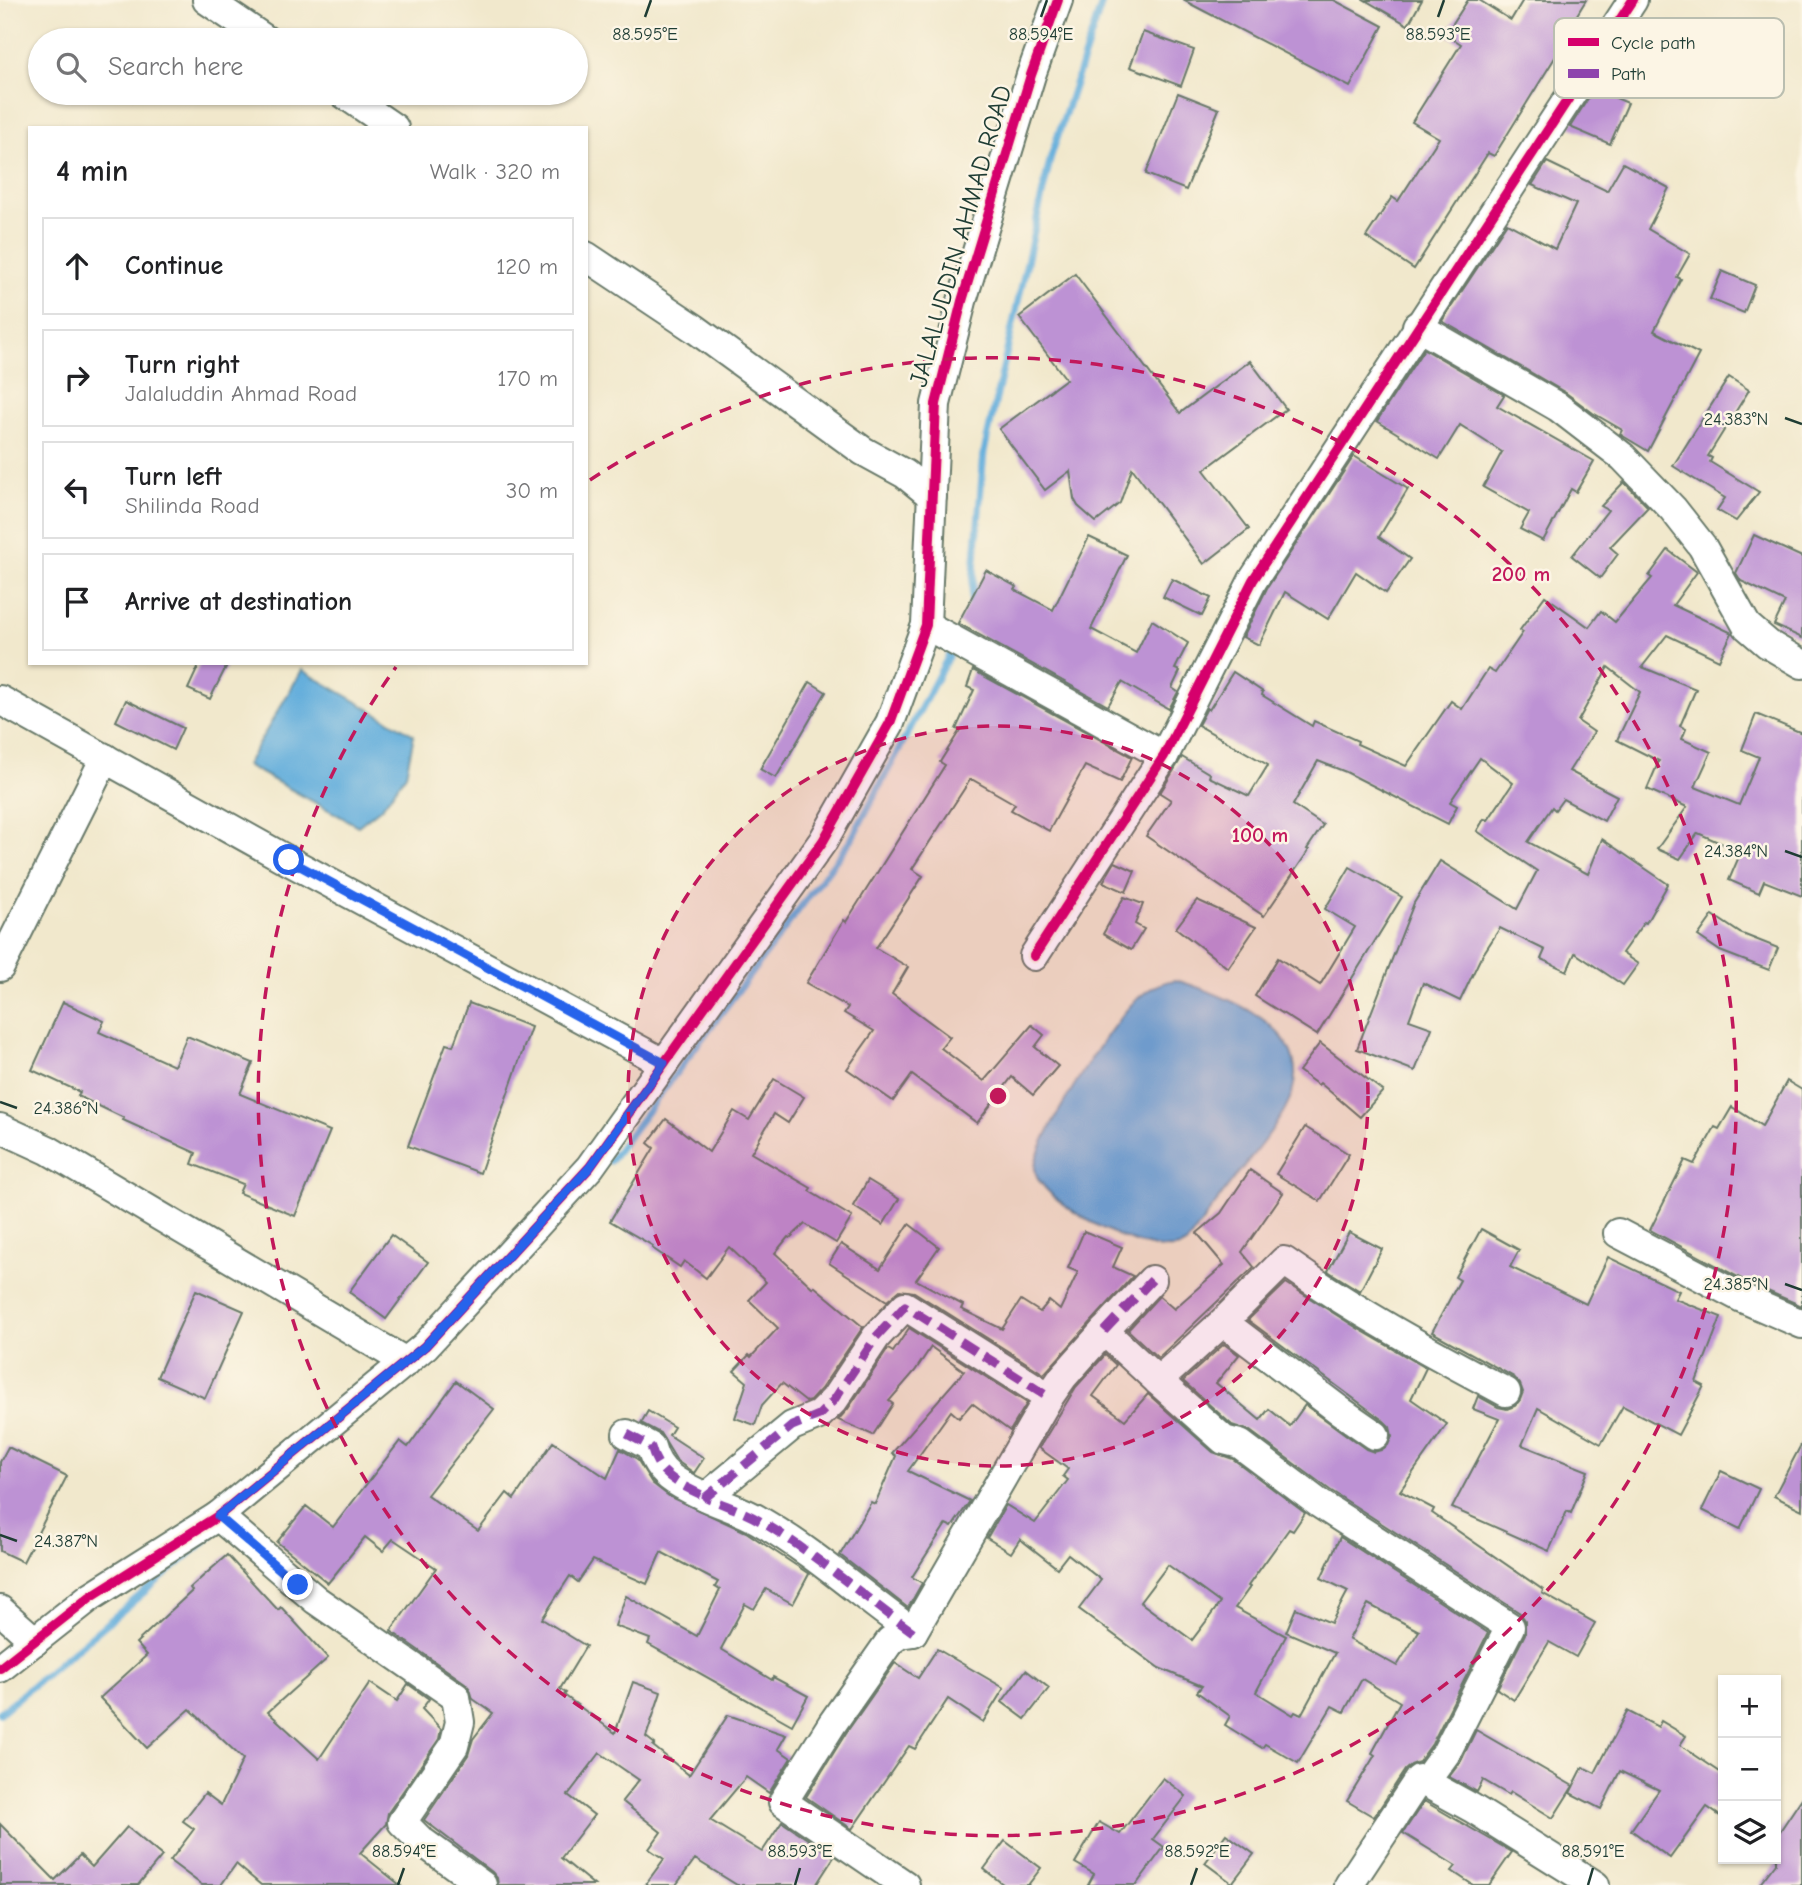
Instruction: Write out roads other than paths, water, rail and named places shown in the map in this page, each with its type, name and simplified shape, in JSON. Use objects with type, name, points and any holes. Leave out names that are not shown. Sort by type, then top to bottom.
[{"type":"street","points":[[207,0],[248,28]]},
{"type":"street","name":"JALALUDDIN AHMAD ROAD","points":[[0,1668],[90,1597],[218,1516],[425,1346],[590,1167],[823,841],[890,723],[926,625],[936,404],[962,301],[1031,75],[1058,0]]},
{"type":"street","points":[[1621,18],[1633,0]]},
{"type":"street","points":[[1034,956],[1164,756],[1253,580],[1568,98]]},
{"type":"street","points":[[360,105],[391,126]]},
{"type":"street","points":[[588,257],[694,328],[863,451],[905,474],[932,496]]},
{"type":"street","points":[[1417,326],[1558,407],[1623,457],[1673,509],[1702,546],[1747,626],[1768,645],[1802,664]]},
{"type":"street","points":[[926,625],[1164,756]]},
{"type":"street","points":[[0,700],[300,867],[664,1063]]},
{"type":"street","points":[[0,967],[105,758]]},
{"type":"street","points":[[0,1128],[48,1150],[406,1362]]},
{"type":"street","points":[[1618,1233],[1742,1298],[1802,1324]]},
{"type":"street","points":[[1158,1381],[1223,1322],[1284,1261],[1325,1290],[1408,1340],[1506,1392]]},
{"type":"street","points":[[913,1632],[1049,1397],[1063,1377],[1152,1280]]},
{"type":"street","points":[[706,1497],[792,1426],[818,1415],[834,1400],[876,1337],[905,1306],[1049,1397]]},
{"type":"street","points":[[1223,1322],[1376,1435]]},
{"type":"street","points":[[1104,1331],[1224,1440],[1240,1444],[1320,1504],[1510,1628],[1446,1753],[1425,1782]]},
{"type":"street","points":[[627,1434],[651,1447],[662,1471],[681,1485],[759,1519],[843,1577],[875,1605],[913,1632]]},
{"type":"street","points":[[218,1516],[316,1600],[456,1697],[460,1722],[454,1746],[402,1822],[420,1840],[482,1885]]},
{"type":"street","points":[[0,1609],[35,1641]]},
{"type":"street","points":[[905,1885],[783,1802],[832,1724],[890,1641],[900,1634],[913,1632]]},
{"type":"street","points":[[1349,1885],[1419,1779],[1472,1808],[1595,1885]]},
{"type":"water","points":[[302,670],[414,735],[406,774],[382,807],[358,826],[246,765]]},
{"type":"water","points":[[1176,980],[1223,997],[1267,1023],[1284,1040],[1293,1059],[1294,1082],[1285,1109],[1268,1136],[1187,1243],[1173,1248],[1128,1239],[1078,1214],[1042,1184],[1035,1170],[1046,1135],[1060,1110],[1124,1013],[1144,993]]},
{"type":"waterway","points":[[971,607],[984,452],[1051,156],[1103,0]]},
{"type":"waterway","points":[[610,1161],[851,840],[954,646]]},
{"type":"waterway","points":[[0,1713],[211,1536]]}]
